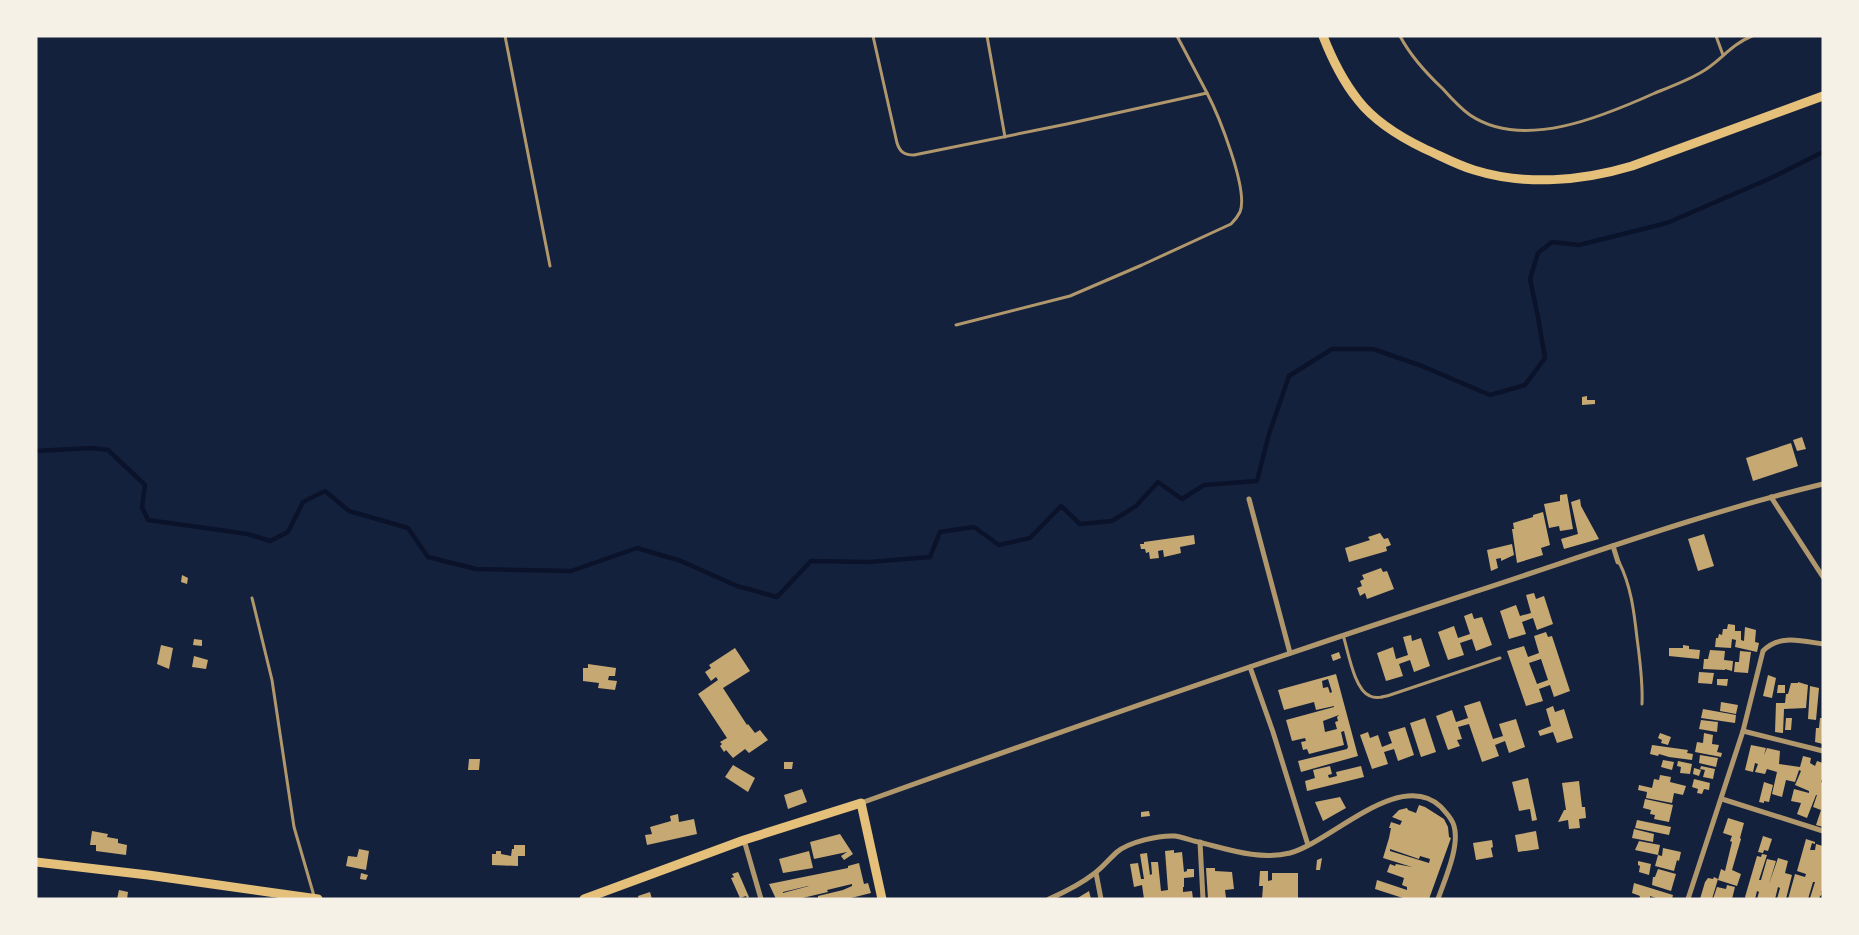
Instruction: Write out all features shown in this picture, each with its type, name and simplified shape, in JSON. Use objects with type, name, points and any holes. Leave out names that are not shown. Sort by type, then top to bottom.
[{"type":"main road","points":[[1323,36],[1336,68],[1358,101],[1388,128],[1413,143],[1466,167],[1507,177],[1543,180],[1605,174],[1632,166],[1823,96]]},
{"type":"main road","points":[[584,899],[744,840],[861,803],[882,898]]},
{"type":"main road","points":[[36,862],[148,875],[316,899]]},
{"type":"street","points":[[861,803],[1120,711],[1343,635],[1613,546],[1771,497],[1823,484]]},
{"type":"street","points":[[1771,497],[1823,577]]},
{"type":"street","points":[[1249,499],[1290,653]]},
{"type":"street","points":[[1613,546],[1618,562]]},
{"type":"street","points":[[1688,899],[1743,731],[1763,651],[1769,645],[1782,640],[1823,644]]},
{"type":"street","points":[[1250,667],[1308,845]]},
{"type":"street","points":[[1743,731],[1823,751]]},
{"type":"street","points":[[1049,899],[1096,873],[1119,850],[1136,842],[1174,836],[1250,854],[1273,856],[1292,852],[1308,845],[1383,803],[1404,796],[1420,796],[1438,804],[1454,825],[1456,838],[1452,858],[1438,899]]},
{"type":"street","points":[[1722,799],[1823,831]]},
{"type":"street","points":[[744,840],[761,899]]},
{"type":"street","points":[[1200,842],[1203,899]]},
{"type":"street","points":[[1096,873],[1101,899]]},
{"type":"street","points":[[882,898],[890,899]]},
{"type":"lane","points":[[505,36],[550,266]]},
{"type":"lane","points":[[872,36],[897,143],[901,152],[906,155],[1005,137],[1207,93]]},
{"type":"lane","points":[[987,36],[1005,137]]},
{"type":"lane","points":[[956,326],[1070,296],[1231,224],[1240,212],[1242,195],[1221,122],[1178,36]]},
{"type":"lane","points":[[1400,36],[1426,73],[1470,115],[1488,124],[1503,128],[1526,130],[1554,128],[1598,117],[1700,73],[1732,47],[1752,36]]},
{"type":"lane","points":[[1716,36],[1724,55]]},
{"type":"lane","points":[[1618,562],[1630,591],[1634,607],[1643,674],[1642,704]]},
{"type":"lane","points":[[252,598],[272,680],[294,827],[316,899]]},
{"type":"lane","points":[[1343,635],[1359,687],[1368,696],[1376,698],[1500,658]]},
{"type":"building","points":[[1587,396],[1587,400],[1595,400],[1595,404],[1582,405],[1582,397]]},
{"type":"building","points":[[1802,437],[1806,449],[1797,451],[1793,440]]},
{"type":"building","points":[[1791,443],[1798,466],[1753,481],[1746,458]]},
{"type":"building","points":[[1567,494],[1573,529],[1560,531],[1559,526],[1549,528],[1544,504],[1560,501],[1560,495]]},
{"type":"building","points":[[1580,499],[1581,506],[1599,539],[1564,549],[1561,539],[1578,534],[1571,502]]},
{"type":"building","points":[[1543,512],[1550,545],[1541,548],[1543,555],[1517,563],[1512,529],[1514,529],[1513,523]]},
{"type":"building","points":[[1380,533],[1384,539],[1388,538],[1391,545],[1386,547],[1387,551],[1349,562],[1345,548],[1370,540],[1368,537]]},
{"type":"building","points":[[1704,534],[1714,566],[1698,571],[1688,539]]},
{"type":"building","points":[[1194,535],[1195,544],[1180,547],[1181,553],[1164,557],[1163,550],[1158,551],[1159,558],[1150,559],[1149,552],[1146,553],[1145,549],[1141,549],[1140,544],[1144,544],[1144,542]]},
{"type":"building","points":[[1512,544],[1514,555],[1501,561],[1501,558],[1496,559],[1498,568],[1491,571],[1487,550]]},
{"type":"building","points":[[1381,568],[1383,572],[1387,571],[1394,589],[1367,599],[1365,593],[1360,596],[1357,588],[1362,586],[1360,581],[1364,579],[1362,575]]},
{"type":"building","points":[[182,575],[188,578],[187,584],[181,582]]},
{"type":"building","points":[[1534,593],[1536,599],[1544,596],[1553,624],[1537,630],[1533,618],[1522,622],[1526,634],[1509,639],[1500,611],[1516,605],[1520,616],[1531,613],[1526,595]]},
{"type":"building","points":[[1472,613],[1474,619],[1482,617],[1492,645],[1476,651],[1472,639],[1460,643],[1464,655],[1448,660],[1438,632],[1454,626],[1458,638],[1470,634],[1464,616]]},
{"type":"building","points":[[1728,624],[1735,625],[1735,631],[1741,631],[1741,640],[1744,641],[1745,627],[1756,630],[1755,642],[1759,643],[1757,652],[1735,647],[1736,640],[1732,639],[1731,648],[1715,647],[1716,638],[1718,638],[1719,634],[1722,635],[1723,629],[1727,629]]},
{"type":"building","points":[[1546,632],[1548,637],[1552,636],[1570,691],[1554,697],[1550,685],[1539,689],[1543,701],[1526,706],[1507,651],[1524,646],[1528,657],[1539,653],[1534,636]],"holes":[[[1541,659],[1548,680],[1537,684],[1529,663]]]},
{"type":"building","points":[[1411,635],[1412,641],[1421,638],[1430,666],[1414,672],[1410,660],[1399,664],[1403,676],[1386,681],[1377,653],[1393,647],[1396,659],[1408,655],[1403,637]]},
{"type":"building","points":[[194,639],[202,640],[202,646],[193,645]]},
{"type":"building","points":[[161,645],[173,648],[169,669],[157,664]]},
{"type":"building","points":[[1683,645],[1689,646],[1689,649],[1700,650],[1699,659],[1669,656],[1669,648],[1683,648]]},
{"type":"building","points":[[735,648],[750,671],[723,688],[747,725],[755,733],[760,730],[768,740],[749,753],[745,749],[733,758],[726,750],[724,752],[720,746],[722,744],[720,742],[727,738],[698,694],[718,680],[716,677],[711,681],[705,672],[711,668],[709,665]]},
{"type":"building","points":[[1710,650],[1725,651],[1724,660],[1733,661],[1732,671],[1725,669],[1703,669],[1704,659],[1708,659]]},
{"type":"building","points":[[1740,651],[1751,652],[1748,673],[1734,672],[1735,662],[1739,662]]},
{"type":"building","points":[[1339,652],[1341,658],[1333,661],[1331,655]]},
{"type":"building","points":[[194,656],[208,660],[206,669],[192,667]]},
{"type":"building","points":[[588,664],[616,668],[615,676],[609,676],[608,680],[617,681],[615,690],[598,688],[599,683],[583,681],[583,668],[588,668]]},
{"type":"building","points":[[1699,672],[1714,673],[1712,684],[1698,683]]},
{"type":"building","points":[[1336,674],[1358,756],[1301,772],[1298,761],[1347,749],[1344,731],[1341,732],[1344,745],[1309,754],[1307,749],[1303,750],[1301,742],[1306,741],[1305,738],[1292,741],[1286,720],[1334,706],[1316,710],[1314,702],[1284,710],[1278,690]],"holes":[[[1328,679],[1332,692],[1330,693],[1328,687],[1323,688],[1322,681]],[[1339,715],[1337,717],[1338,721],[1335,722],[1337,729],[1325,732],[1323,721]]]},
{"type":"building","points":[[1768,675],[1776,678],[1772,698],[1763,696]]},
{"type":"building","points":[[1717,679],[1728,679],[1727,686],[1717,685]]},
{"type":"building","points":[[1798,682],[1808,685],[1806,708],[1784,709],[1783,733],[1775,732],[1776,703],[1785,703],[1786,694],[1788,694],[1791,683]]},
{"type":"building","points":[[1778,685],[1785,685],[1785,693],[1777,693]]},
{"type":"building","points":[[1810,686],[1819,688],[1816,720],[1808,719]]},
{"type":"building","points":[[1480,701],[1493,739],[1503,736],[1499,724],[1516,719],[1525,747],[1509,753],[1505,741],[1495,745],[1499,756],[1482,762],[1469,724],[1458,727],[1462,739],[1457,740],[1460,746],[1448,750],[1436,716],[1452,710],[1456,722],[1468,718],[1464,706]]},
{"type":"building","points":[[1721,702],[1738,705],[1736,714],[1720,711]]},
{"type":"building","points":[[1553,706],[1555,712],[1564,709],[1573,738],[1557,743],[1553,732],[1540,736],[1538,731],[1551,726],[1546,709]]},
{"type":"building","points":[[1703,709],[1736,715],[1735,723],[1701,718]]},
{"type":"building","points":[[1425,718],[1436,752],[1421,757],[1410,723]]},
{"type":"building","points":[[1786,718],[1792,718],[1791,730],[1785,730]]},
{"type":"building","points":[[1820,718],[1823,718],[1823,744],[1815,742],[1816,728],[1819,728]]},
{"type":"building","points":[[1701,720],[1718,722],[1717,732],[1699,729]]},
{"type":"building","points":[[1405,727],[1414,755],[1398,761],[1394,749],[1384,752],[1388,764],[1372,769],[1360,735],[1368,732],[1370,738],[1378,735],[1382,747],[1392,743],[1388,732]]},
{"type":"building","points":[[1660,733],[1671,737],[1668,745],[1661,743],[1662,740],[1658,738]]},
{"type":"building","points":[[1704,733],[1713,735],[1712,744],[1719,745],[1717,752],[1722,753],[1721,757],[1695,752],[1697,742],[1703,743]]},
{"type":"building","points":[[1652,745],[1688,750],[1687,753],[1693,754],[1692,760],[1650,754]]},
{"type":"building","points":[[1751,745],[1766,748],[1764,755],[1767,748],[1780,751],[1779,764],[1800,767],[1803,756],[1811,758],[1810,763],[1815,766],[1817,761],[1823,763],[1821,782],[1823,783],[1823,827],[1816,825],[1821,810],[1813,807],[1817,795],[1807,818],[1797,814],[1801,803],[1791,801],[1794,789],[1809,793],[1809,791],[1795,785],[1801,771],[1799,770],[1795,782],[1786,780],[1782,797],[1772,794],[1777,772],[1767,769],[1765,774],[1755,772],[1758,764],[1755,763],[1753,772],[1745,770]]},
{"type":"building","points":[[1700,755],[1718,758],[1716,767],[1699,763]]},
{"type":"building","points":[[469,759],[480,759],[479,770],[468,770]]},
{"type":"building","points":[[1663,760],[1674,762],[1672,770],[1661,767]]},
{"type":"building","points":[[1678,761],[1692,764],[1690,774],[1680,773],[1681,767],[1677,766]]},
{"type":"building","points":[[784,762],[793,762],[792,769],[784,769]]},
{"type":"building","points":[[733,765],[755,778],[748,792],[725,777]]},
{"type":"building","points":[[1330,766],[1332,774],[1328,775],[1329,778],[1337,776],[1336,772],[1361,766],[1364,777],[1307,791],[1305,781],[1315,778],[1313,770]]},
{"type":"building","points":[[1701,766],[1715,769],[1713,779],[1703,777],[1705,770],[1700,769]]},
{"type":"building","points":[[1694,768],[1701,770],[1699,776],[1693,774]]},
{"type":"building","points":[[1660,775],[1671,777],[1670,782],[1686,786],[1683,795],[1674,793],[1672,803],[1646,798],[1647,792],[1638,790],[1639,785],[1652,788],[1654,779],[1659,780]]},
{"type":"building","points":[[1528,778],[1537,820],[1532,821],[1530,809],[1519,811],[1512,782]]},
{"type":"building","points":[[1694,779],[1710,783],[1709,790],[1704,789],[1702,794],[1697,793],[1698,789],[1692,787]]},
{"type":"building","points":[[1579,781],[1582,807],[1585,807],[1586,818],[1579,819],[1580,828],[1569,829],[1568,820],[1558,822],[1564,810],[1566,810],[1562,783]]},
{"type":"building","points":[[1764,782],[1773,785],[1769,802],[1764,801],[1764,803],[1759,802]]},
{"type":"building","points":[[802,789],[807,802],[788,809],[784,795]]},
{"type":"building","points":[[1340,797],[1346,808],[1323,821],[1315,802]]},
{"type":"building","points":[[1645,799],[1673,805],[1669,822],[1654,819],[1655,815],[1650,814],[1651,810],[1643,808]]},
{"type":"building","points":[[1419,805],[1444,819],[1448,827],[1449,837],[1451,838],[1429,899],[1406,899],[1375,889],[1377,880],[1407,890],[1407,887],[1402,885],[1404,878],[1387,872],[1390,864],[1412,867],[1383,858],[1389,838],[1391,822],[1400,825],[1402,821],[1392,817],[1399,810],[1407,808],[1416,813]],"holes":[[[1390,849],[1419,859],[1420,856],[1430,859],[1429,863],[1390,851]]]},
{"type":"building","points":[[1149,811],[1150,816],[1141,817],[1141,812]]},
{"type":"building","points":[[678,814],[679,822],[694,819],[697,834],[647,845],[645,835],[652,834],[650,827],[671,821],[670,816]]},
{"type":"building","points":[[1728,818],[1744,823],[1732,870],[1741,874],[1737,886],[1718,880],[1721,869],[1725,871],[1732,842],[1730,841],[1732,836],[1723,833]]},
{"type":"building","points":[[1637,820],[1671,827],[1669,835],[1635,828]]},
{"type":"building","points":[[1634,829],[1654,834],[1653,842],[1632,838]]},
{"type":"building","points":[[92,831],[108,834],[107,837],[118,839],[118,843],[127,845],[126,855],[96,851],[96,845],[90,845]]},
{"type":"building","points":[[1536,831],[1539,849],[1518,852],[1515,835]]},
{"type":"building","points":[[840,834],[853,854],[844,860],[841,856],[847,852],[814,859],[810,842]]},
{"type":"building","points":[[1763,836],[1772,839],[1768,851],[1764,850],[1763,853],[1758,852]]},
{"type":"building","points":[[1806,839],[1815,842],[1815,844],[1812,843],[1810,850],[1815,850],[1816,844],[1823,846],[1823,892],[1821,891],[1822,894],[1818,899],[1810,898],[1815,882],[1813,882],[1808,899],[1788,899],[1795,874],[1805,877],[1806,874],[1797,871]]},
{"type":"building","points":[[1492,840],[1493,857],[1476,860],[1473,843]]},
{"type":"building","points":[[1639,841],[1660,845],[1658,855],[1635,850]]},
{"type":"building","points":[[514,845],[525,845],[525,856],[518,856],[518,866],[492,865],[492,854],[496,854],[496,851],[501,851],[501,854],[511,856]]},
{"type":"building","points":[[1663,848],[1681,852],[1674,871],[1655,866],[1658,855],[1662,856]]},
{"type":"building","points":[[359,849],[369,851],[366,870],[346,866],[348,856],[357,857]]},
{"type":"building","points":[[1174,850],[1174,853],[1182,852],[1184,872],[1187,869],[1194,869],[1194,877],[1184,878],[1183,887],[1183,892],[1192,891],[1193,899],[1144,899],[1142,885],[1134,887],[1130,864],[1138,863],[1141,879],[1144,879],[1140,854],[1147,853],[1150,875],[1152,874],[1151,862],[1158,862],[1161,891],[1168,890],[1165,851]]},
{"type":"building","points":[[809,851],[813,868],[783,873],[779,859]]},
{"type":"building","points":[[1762,854],[1767,855],[1759,880],[1761,880],[1767,859],[1776,861],[1769,884],[1778,858],[1788,861],[1785,873],[1792,875],[1786,899],[1777,899],[1780,888],[1778,887],[1775,899],[1757,899],[1759,892],[1757,891],[1755,899],[1747,899],[1745,897],[1757,856],[1761,857]]},
{"type":"building","points":[[1322,858],[1320,870],[1316,870],[1317,860]]},
{"type":"building","points":[[1638,861],[1651,864],[1649,875],[1639,872],[1640,866]]},
{"type":"building","points":[[859,863],[864,884],[868,883],[871,893],[847,899],[818,899],[818,896],[843,890],[852,886],[852,884],[798,899],[776,899],[769,884],[848,868],[848,866]]},
{"type":"building","points":[[1206,868],[1215,868],[1215,871],[1232,872],[1234,889],[1225,890],[1226,898],[1208,899]]},
{"type":"building","points":[[1658,869],[1676,874],[1671,891],[1652,885],[1653,877],[1655,877]]},
{"type":"building","points":[[1260,871],[1268,871],[1268,881],[1272,880],[1272,873],[1298,873],[1298,899],[1262,899],[1263,886],[1259,886]]},
{"type":"building","points":[[738,872],[749,897],[747,898],[746,896],[740,898],[731,878],[734,877],[732,874]]},
{"type":"building","points":[[361,873],[368,875],[366,880],[360,879]]},
{"type":"building","points":[[1714,877],[1718,879],[1712,899],[1700,899],[1705,882],[1708,878],[1713,879]]},
{"type":"building","points":[[1634,883],[1673,895],[1672,899],[1659,899],[1650,896],[1650,899],[1639,899],[1640,896],[1632,893]]},
{"type":"building","points":[[1727,885],[1735,887],[1732,899],[1713,899],[1717,887],[1726,889]]},
{"type":"building","points":[[119,890],[128,892],[127,899],[117,899]]},
{"type":"building","points":[[1089,891],[1091,899],[1076,899]]},
{"type":"building","points":[[650,892],[652,899],[639,899],[638,896]]},
{"type":"waterway","points":[[36,451],[91,448],[108,450],[145,485],[142,507],[148,520],[248,534],[270,541],[288,532],[303,502],[325,491],[349,511],[408,528],[428,557],[476,569],[571,571],[637,548],[681,561],[737,586],[777,597],[811,561],[869,562],[930,557],[940,532],[974,527],[999,545],[1030,538],[1061,506],[1080,524],[1112,521],[1136,506],[1158,482],[1182,499],[1204,485],[1257,481],[1269,434],[1289,376],[1332,349],[1373,349],[1422,366],[1490,395],[1525,385],[1545,358],[1530,279],[1538,253],[1552,242],[1579,245],[1667,223],[1771,178],[1823,152]]}]
